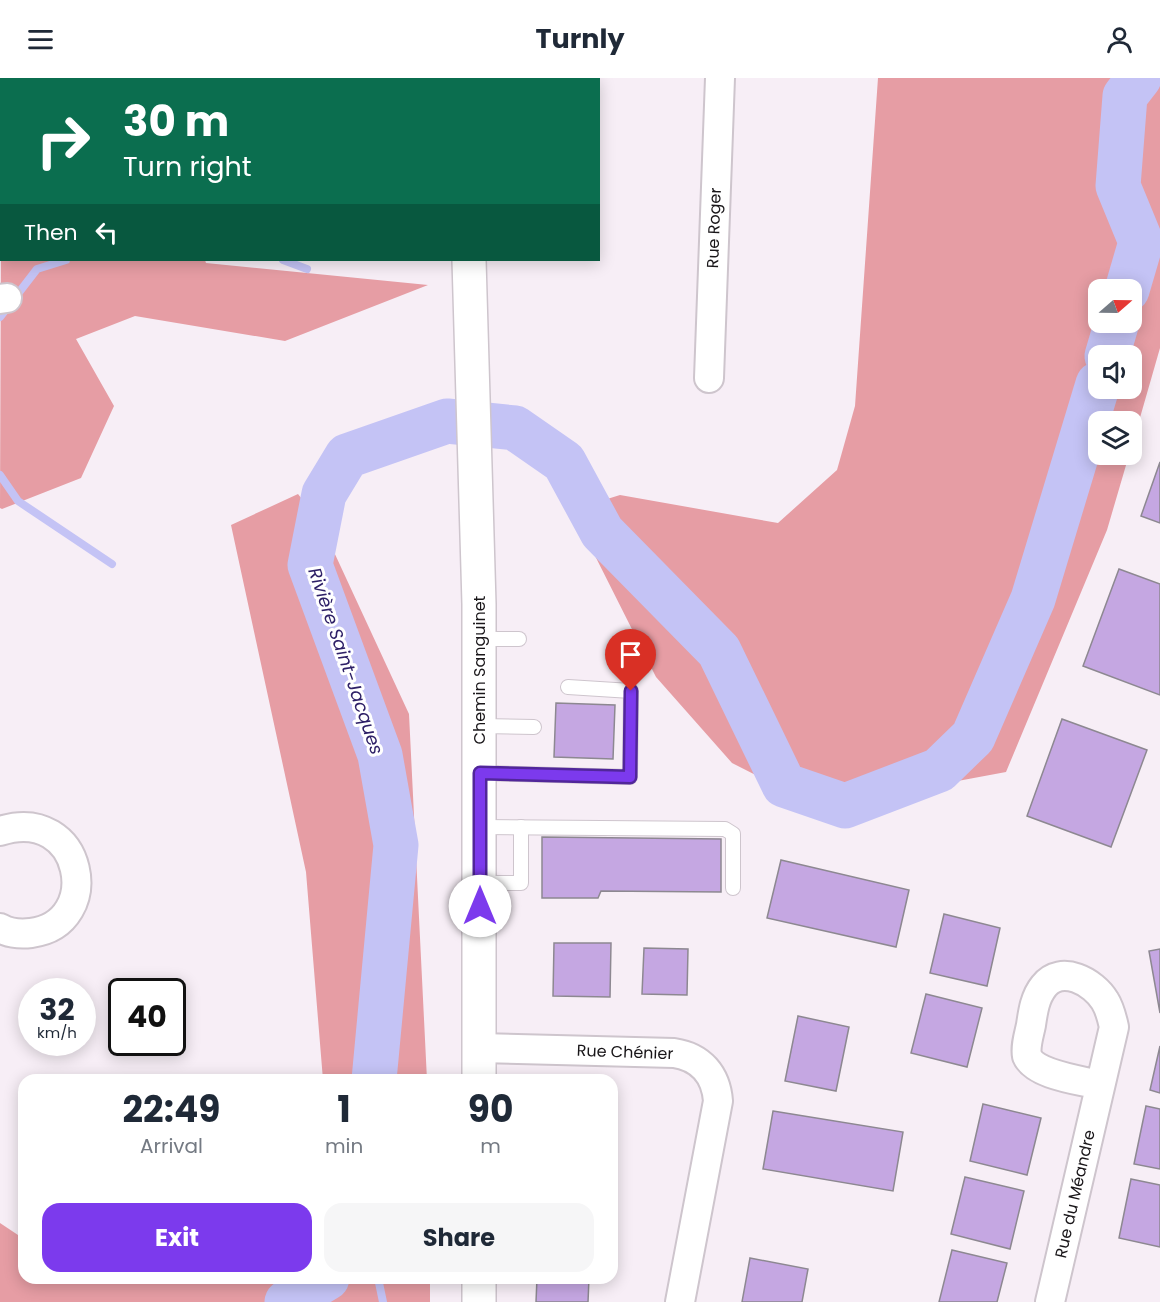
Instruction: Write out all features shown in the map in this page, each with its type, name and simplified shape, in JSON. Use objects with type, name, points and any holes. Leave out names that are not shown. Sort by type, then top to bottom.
[{"type":"street","name":"Rue Roger","points":[[709,378],[720,78]]},
{"type":"street","name":"Chemin Sanguinet","points":[[469,261],[480,639],[479,1074]]},
{"type":"street","points":[[0,831],[18,826],[35,827],[52,834],[65,846],[74,861],[78,878],[75,896],[67,912],[55,924],[39,932],[21,934],[0,928]]},
{"type":"street","name":"Rue Chénier","points":[[479,1048],[674,1053],[690,1056],[708,1071],[716,1086],[718,1101],[680,1302]]},
{"type":"street","name":"Rue du Méandre","points":[[1050,1302],[1100,1085]]},
{"type":"street","points":[[479,1284],[479,1302]]},
{"type":"lane","points":[[480,639],[519,639]]},
{"type":"lane","points":[[480,773],[630,777],[631,691],[568,687]]},
{"type":"lane","points":[[480,726],[534,727]]},
{"type":"lane","points":[[480,827],[728,830],[734,840],[733,888]]},
{"type":"lane","points":[[480,883],[521,883],[521,827]]},
{"type":"shaded area","points":[[878,78],[1160,78],[1160,348],[1142,411],[1088,411],[1088,465],[1126,465],[1107,530],[1006,772],[818,807],[732,763],[656,677],[572,510],[620,495],[778,523],[837,470],[855,406]]},
{"type":"shaded area","points":[[1,261],[205,261],[206,263],[428,285],[285,341],[135,316],[76,339],[114,406],[81,478],[0,508]]},
{"type":"shaded area","points":[[298,494],[321,524],[409,714],[427,1074],[323,1074],[306,872],[231,525]]},
{"type":"shaded area","points":[[0,1223],[18,1235],[18,1284],[430,1284],[430,1302],[0,1302]]},
{"type":"building","points":[[1160,462],[1160,523],[1141,516]]},
{"type":"building","points":[[1119,569],[1160,584],[1160,695],[1083,666]]},
{"type":"building","points":[[556,703],[615,705],[613,759],[554,757]]},
{"type":"building","points":[[1062,719],[1147,750],[1111,847],[1027,816]]},
{"type":"building","points":[[542,837],[721,839],[721,892],[601,891],[598,898],[542,898]]},
{"type":"building","points":[[781,860],[909,890],[896,947],[767,918]]},
{"type":"building","points":[[944,914],[1000,928],[987,986],[930,973]]},
{"type":"building","points":[[554,943],[611,943],[610,997],[553,996]]},
{"type":"building","points":[[644,948],[688,949],[687,995],[642,994]]},
{"type":"building","points":[[1160,949],[1160,1013],[1149,951]]},
{"type":"building","points":[[926,994],[982,1008],[967,1067],[911,1053]]},
{"type":"building","points":[[798,1016],[849,1027],[836,1091],[785,1081]]},
{"type":"building","points":[[1160,1046],[1160,1093],[1150,1090]]},
{"type":"building","points":[[983,1104],[1041,1118],[1027,1175],[970,1161]]},
{"type":"building","points":[[1146,1106],[1160,1109],[1160,1169],[1134,1164]]},
{"type":"building","points":[[773,1111],[903,1132],[893,1191],[763,1169]]},
{"type":"building","points":[[965,1177],[1024,1191],[1010,1249],[951,1234]]},
{"type":"building","points":[[1131,1179],[1160,1185],[1160,1247],[1119,1238]]},
{"type":"building","points":[[952,1250],[1007,1263],[997,1302],[939,1302]]},
{"type":"building","points":[[750,1258],[808,1269],[802,1302],[742,1302]]},
{"type":"building","points":[[537,1284],[589,1284],[588,1302],[536,1302]]},
{"type":"waterway","name":"Rivière Saint-Jacques","points":[[1130,279],[1141,242],[1118,186],[1125,96],[1139,78]]},
{"type":"waterway","points":[[0,317],[37,269],[63,261]]},
{"type":"waterway","points":[[286,261],[307,269]]},
{"type":"waterway","name":"Rivière Saint-Jacques","points":[[1110,345],[1114,333]]},
{"type":"waterway","name":"Rivière Saint-Jacques","points":[[375,1074],[396,845],[380,755],[310,565],[324,494],[347,456],[447,421],[515,428],[564,462],[602,532],[719,651],[784,785],[845,806],[939,770],[973,737],[1033,599],[1093,399]]},
{"type":"waterway","points":[[0,475],[18,501],[112,564]]},
{"type":"waterway","name":"Rivière Saint-Jacques","points":[[287,1302],[317,1284]]},
{"type":"waterway","points":[[379,1284],[383,1302]]},
{"type":"route","points":[[480,906],[480,773],[630,777],[631,691]]}]
